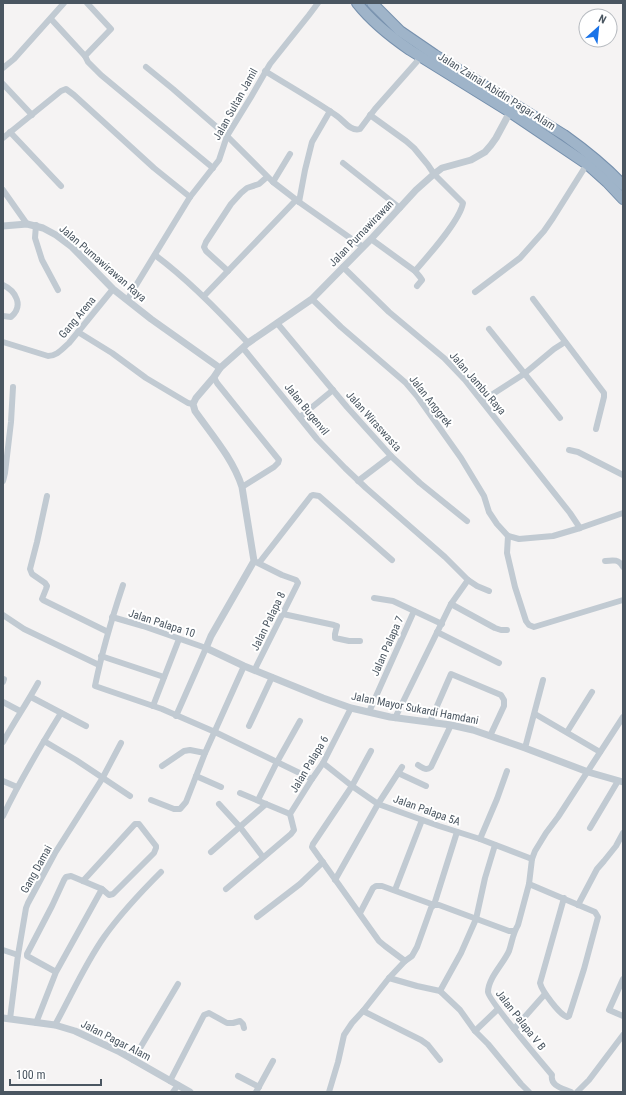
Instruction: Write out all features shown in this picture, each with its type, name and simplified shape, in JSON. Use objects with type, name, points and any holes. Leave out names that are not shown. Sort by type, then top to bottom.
[{"type":"highway","name":"Jalan Zainal Abidin Pagar Alam","points":[[357,3],[367,15],[390,36],[510,112],[587,164],[623,199]]},
{"type":"highway","name":"Jalan Zainal Abidin Pagar Alam","points":[[372,3],[400,31],[435,55],[584,149],[609,170],[623,185]]},
{"type":"street","points":[[3,68],[14,59],[64,3]]},
{"type":"street","points":[[85,56],[111,29],[87,3]]},
{"type":"street","name":"Jalan Sultan Jamil","points":[[127,300],[190,197],[220,158],[227,136],[265,71],[318,3]]},
{"type":"street","points":[[50,19],[85,56],[88,62],[101,76],[212,168]]},
{"type":"street","points":[[265,71],[314,100],[355,130],[360,129],[370,115],[421,57]]},
{"type":"street","points":[[146,67],[227,136],[273,182],[363,247]]},
{"type":"street","points":[[3,84],[32,115]]},
{"type":"street","points":[[3,138],[60,91],[64,89],[69,90],[154,168],[190,197]]},
{"type":"street","points":[[204,296],[298,201],[312,142],[330,111]]},
{"type":"street","name":"Jalan Purnawirawan","points":[[193,404],[196,398],[220,368],[246,345],[312,299],[424,182],[442,168],[471,160],[485,152],[496,138],[510,112]]},
{"type":"street","points":[[370,115],[414,148],[434,174],[461,201],[463,205],[450,228],[415,271]]},
{"type":"street","points":[[10,132],[62,186]]},
{"type":"street","points":[[273,182],[290,154]]},
{"type":"street","points":[[343,163],[400,208]]},
{"type":"street","points":[[475,292],[520,258],[544,231],[554,218],[587,164]]},
{"type":"street","points":[[228,271],[206,250],[204,246],[231,204],[241,193],[246,188],[259,184],[267,177]]},
{"type":"street","points":[[3,190],[27,224]]},
{"type":"street","name":"Jalan Purnawirawan Raya","points":[[3,226],[27,224],[36,225],[56,235],[72,248],[113,289],[151,319],[220,368]]},
{"type":"street","points":[[36,225],[35,238],[42,260],[58,290]]},
{"type":"street","points":[[371,239],[415,271],[422,280],[417,286]]},
{"type":"street","name":"Jalan Bugenvil","points":[[155,255],[180,274],[204,296],[246,345],[300,417],[332,455],[445,557],[468,580],[489,591]]},
{"type":"street","name":"Jalan Jambu Raya","points":[[343,267],[389,312],[444,358],[465,380],[570,513],[580,528]]},
{"type":"street","points":[[3,285],[12,290],[18,302],[17,309],[11,317],[3,316]]},
{"type":"street","name":"Gang Arena","points":[[3,342],[48,356],[54,356],[60,352],[78,332],[113,289]]},
{"type":"street","name":"Jalan Anggrek","points":[[312,299],[341,327],[406,383],[417,396],[462,458],[484,496],[489,512],[508,536]]},
{"type":"street","points":[[533,299],[604,393],[596,429]]},
{"type":"street","name":"Jalan Wiraswasta","points":[[277,323],[377,442],[420,483],[467,521]]},
{"type":"street","points":[[489,329],[560,418]]},
{"type":"street","points":[[78,332],[112,353],[146,378],[188,403],[193,404],[195,411],[236,470],[242,487],[256,562]]},
{"type":"street","points":[[482,401],[524,374],[554,349],[565,342]]},
{"type":"street","points":[[214,377],[217,383],[279,460],[274,467],[242,487]]},
{"type":"street","points":[[3,481],[11,422],[13,387]]},
{"type":"street","points":[[300,417],[333,390]]},
{"type":"street","points":[[569,450],[578,452],[623,475]]},
{"type":"street","points":[[358,480],[391,456]]},
{"type":"street","points":[[47,496],[30,569],[32,574],[47,586],[42,599],[108,632]]},
{"type":"street","points":[[176,716],[211,636],[256,562],[311,496],[319,496],[392,560]]},
{"type":"street","points":[[623,512],[553,536],[519,539],[508,536],[507,553],[515,587],[526,621],[529,625],[534,627],[623,600]]},
{"type":"street","points":[[605,561],[614,560],[623,567]]},
{"type":"street","name":"Jalan Palapa 8","points":[[255,669],[297,584],[297,581],[256,562]]},
{"type":"street","points":[[395,718],[451,604],[468,580]]},
{"type":"street","points":[[123,585],[112,617],[95,686],[153,706],[215,732],[312,779]]},
{"type":"street","points":[[374,598],[393,601],[442,624]]},
{"type":"street","points":[[451,604],[495,628],[507,630]]},
{"type":"street","name":"Jalan Palapa 7","points":[[369,712],[414,611]]},
{"type":"street","points":[[283,614],[334,624],[337,626],[335,638],[349,641],[360,641]]},
{"type":"street","points":[[4,616],[24,629],[99,665]]},
{"type":"street","name":"Jalan Palapa 10","points":[[112,617],[206,648]]},
{"type":"street","points":[[437,632],[499,663]]},
{"type":"street","points":[[153,706],[179,639]]},
{"type":"street","name":"Jalan Mayor Sukardi Hamdani","points":[[206,648],[244,666],[255,669],[323,698],[351,708],[395,718],[451,725],[473,730],[588,772],[620,782]]},
{"type":"street","points":[[102,656],[164,676]]},
{"type":"street","points":[[151,800],[174,810],[180,809],[186,802],[204,753],[215,732],[244,666]]},
{"type":"street","points":[[430,722],[451,674],[501,695],[504,700],[504,706],[490,736]]},
{"type":"street","points":[[249,726],[272,677]]},
{"type":"street","points":[[525,748],[543,680]]},
{"type":"street","points":[[3,742],[38,683]]},
{"type":"street","points":[[567,732],[592,692]]},
{"type":"street","points":[[31,697],[86,726]]},
{"type":"street","points":[[3,702],[20,711]]},
{"type":"street","name":"Jalan Palapa 6","points":[[290,814],[323,763],[351,708]]},
{"type":"street","points":[[3,816],[17,787],[61,713]]},
{"type":"street","points":[[535,714],[600,752]]},
{"type":"street","name":"Jalan Palapa V B","points":[[571,1092],[552,1082],[552,1075],[498,1009],[488,995],[488,991],[489,984],[509,951],[514,931],[518,925],[529,884],[532,859],[535,850],[600,752],[621,724],[623,717]]},
{"type":"street","points":[[258,800],[300,721]]},
{"type":"street","points":[[418,766],[426,769],[431,767],[451,725]]},
{"type":"street","points":[[44,741],[76,760],[130,796]]},
{"type":"street","name":"Gang Damai","points":[[7,1018],[28,903],[55,853],[102,778],[121,743]]},
{"type":"street","points":[[162,766],[184,751],[190,750],[204,753]]},
{"type":"street","points":[[371,751],[352,786],[312,847],[382,944],[405,961]]},
{"type":"street","name":"Jalan Palapa 5A","points":[[323,763],[378,804],[456,832],[480,838],[532,859]]},
{"type":"street","points":[[335,880],[378,804],[402,767]]},
{"type":"street","points":[[480,838],[507,771]]},
{"type":"street","points":[[398,774],[426,786]]},
{"type":"street","points":[[196,776],[221,787]]},
{"type":"street","points":[[3,781],[17,787]]},
{"type":"street","points":[[590,828],[620,782]]},
{"type":"street","points":[[226,889],[294,830],[290,814],[240,793]]},
{"type":"street","points":[[219,804],[240,827],[263,857]]},
{"type":"street","points":[[211,852],[266,804]]},
{"type":"street","points":[[395,890],[422,820]]},
{"type":"street","points":[[56,972],[27,956],[27,954],[66,877],[71,876],[102,890],[109,895],[113,894],[154,854],[156,851],[156,846],[139,824],[135,824],[83,881]]},
{"type":"street","points":[[329,1092],[344,1035],[389,978],[405,961],[412,956],[417,946],[431,908],[434,905],[456,832]]},
{"type":"street","points":[[578,905],[597,868],[616,846],[623,833]]},
{"type":"street","points":[[440,991],[461,953],[476,919],[485,878],[495,845]]},
{"type":"street","points":[[616,846],[623,848]]},
{"type":"street","points":[[257,917],[300,884],[323,862]]},
{"type":"street","points":[[55,1025],[104,937],[138,895],[161,872]]},
{"type":"street","points":[[529,884],[564,898],[595,912],[598,917],[584,969],[569,1016],[567,1017],[563,1015],[542,990],[540,983],[564,898]]},
{"type":"street","points":[[360,913],[373,888],[376,886],[382,886],[509,931],[514,931]]},
{"type":"street","points":[[36,1022],[56,972],[102,890]]},
{"type":"street","points":[[3,950],[18,955]]},
{"type":"street","points":[[389,978],[440,991],[460,1010],[475,1031],[529,1092]]},
{"type":"street","points":[[623,979],[609,1010],[623,1016]]},
{"type":"street","points":[[133,1060],[178,984]]},
{"type":"street","points":[[514,1029],[546,994]]},
{"type":"street","points":[[475,1031],[498,1009]]},
{"type":"street","points":[[363,1011],[421,1040],[428,1045],[440,1060]]},
{"type":"street","points":[[170,1081],[204,1015],[209,1013],[231,1023],[240,1021],[244,1028]]},
{"type":"street","name":"Jalan Pagar Alam","points":[[7,1018],[55,1025],[75,1031],[133,1060],[190,1092]]},
{"type":"street","points":[[577,1092],[589,1080],[623,1035]]},
{"type":"street","points":[[238,1076],[258,1090],[273,1061]]},
{"type":"street","points":[[173,1092],[178,1085]]}]
